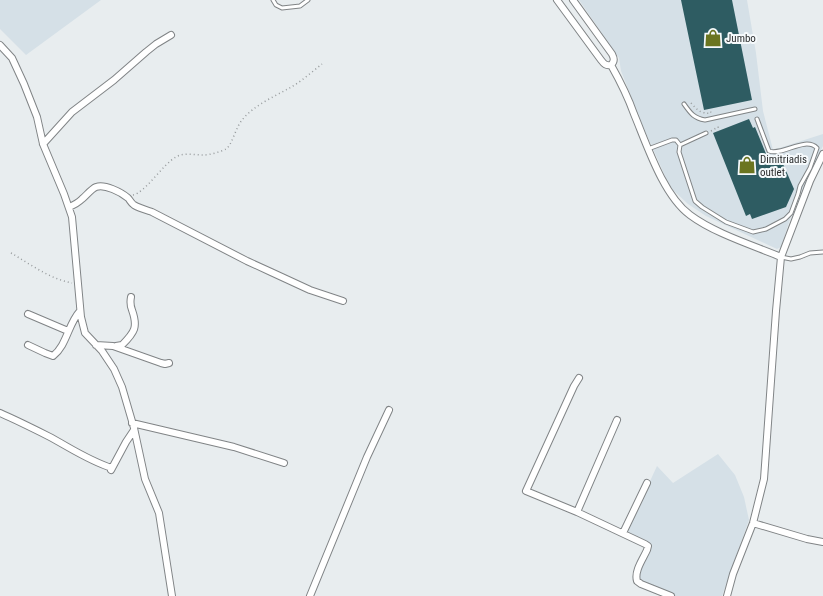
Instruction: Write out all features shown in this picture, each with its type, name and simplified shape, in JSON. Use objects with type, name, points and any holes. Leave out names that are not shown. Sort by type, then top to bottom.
[{"type":"street","points":[[557,0],[600,60],[608,66],[614,62],[612,54],[573,0]]},
{"type":"street","points":[[43,144],[72,112],[156,44],[171,35]]},
{"type":"street","points":[[0,45],[12,58],[20,74],[37,118],[43,144],[69,207],[72,217],[80,311],[85,333],[102,351],[114,369],[122,387],[134,430],[145,479],[159,513],[172,596]]},
{"type":"street","points":[[611,64],[629,100],[648,149],[669,191],[679,204],[689,214],[720,232],[781,257]]},
{"type":"street","points":[[727,596],[733,574],[753,523],[764,479],[781,257],[810,181],[823,154]]},
{"type":"street","points":[[69,207],[82,200],[95,187],[101,186],[110,188],[125,196],[132,204],[152,212],[247,261],[310,290],[342,301]]},
{"type":"street","points":[[96,345],[122,345],[128,340],[136,324],[130,303],[132,297]]},
{"type":"street","points":[[28,345],[53,356],[59,351],[75,317],[80,311]]},
{"type":"street","points":[[28,314],[68,331]]},
{"type":"street","points":[[113,346],[161,363],[169,363]]},
{"type":"street","points":[[579,378],[526,491],[640,540],[648,546],[637,572],[637,581],[640,584],[671,596]]},
{"type":"street","points":[[310,596],[364,464],[389,410]]},
{"type":"street","points":[[0,412],[48,436],[91,461],[111,469],[134,430]]},
{"type":"street","points":[[577,512],[617,420]]},
{"type":"street","points":[[132,423],[234,447],[284,463]]},
{"type":"street","points":[[623,533],[646,483]]},
{"type":"street","points":[[753,523],[807,539],[823,542]]},
{"type":"lane","points":[[274,0],[276,5],[282,8],[300,6],[308,0]]},
{"type":"lane","points":[[684,104],[690,113],[697,118],[705,120],[755,110]]},
{"type":"lane","points":[[648,149],[672,140],[676,140],[680,145],[679,152],[695,201],[726,222],[753,232],[766,229],[785,219],[791,213],[800,186],[810,168],[817,148],[814,145],[809,144],[800,145],[774,153],[769,151],[757,119]]},
{"type":"lane","points":[[680,145],[706,133]]},
{"type":"lane","points":[[781,257],[791,259],[810,253],[823,252]]},
{"type":"path","points":[[125,196],[136,195],[166,165],[179,155],[208,155],[226,149],[230,146],[238,125],[253,110],[294,85],[322,64]]},
{"type":"path","points":[[691,102],[695,108],[705,114],[711,113],[710,109]]},
{"type":"path","points":[[706,133],[718,127],[720,131]]},
{"type":"path","points":[[11,253],[50,275],[70,282],[78,283]]},
{"type":"shaded area","points":[[0,0],[101,0],[26,55],[0,29]]},
{"type":"shaded area","points":[[579,0],[747,0],[756,53],[763,111],[773,150],[823,134],[823,146],[793,210],[781,247],[777,249],[706,216],[688,204],[673,190],[644,129],[621,71],[619,58]]},
{"type":"shaded area","points":[[718,454],[735,475],[744,497],[749,520],[722,596],[675,596],[641,583],[637,577],[649,546],[626,533],[657,466],[673,483]]},
{"type":"building","points":[[681,0],[732,0],[752,100],[704,110]]},
{"type":"building","points":[[749,119],[753,128],[755,127],[769,161],[780,157],[794,189],[786,207],[752,219],[750,214],[746,216],[713,133]]},
{"type":"place","name":"Jumbo","points":[[713,38]]},
{"type":"place","name":"Dimitriadis outlet","points":[[747,165]]}]
